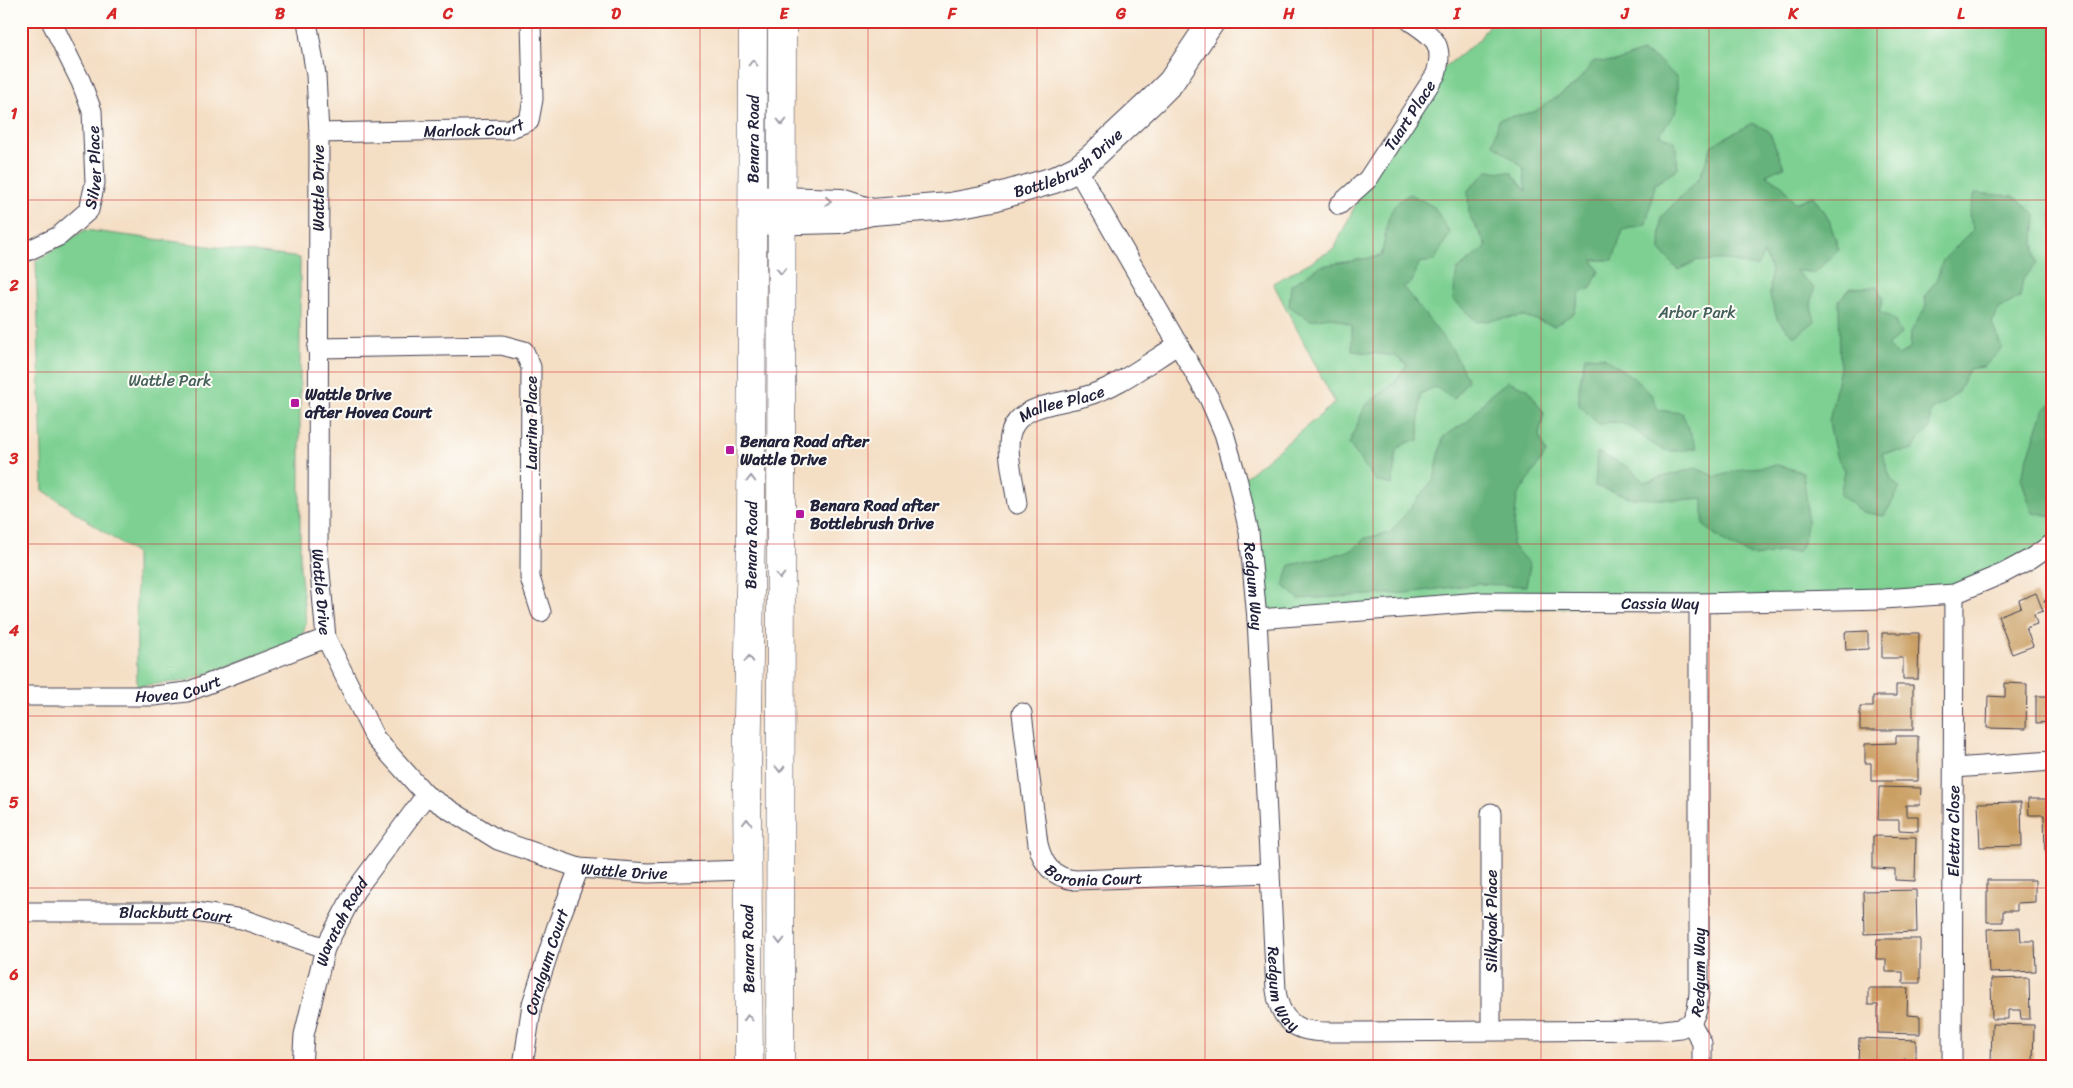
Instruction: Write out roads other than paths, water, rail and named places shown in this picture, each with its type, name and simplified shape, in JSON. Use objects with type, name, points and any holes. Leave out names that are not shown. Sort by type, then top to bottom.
[{"type":"main road","name":"Benara Road","points":[[749,1067],[747,870],[751,528],[753,21]]},
{"type":"main road","name":"Benara Road","points":[[780,1067],[782,21]]},
{"type":"main road","points":[[751,528],[780,527]]},
{"type":"main road","points":[[747,870],[780,870]]},
{"type":"street","name":"Silver Place","points":[[21,254],[59,236],[89,210],[95,183],[92,111],[81,82],[52,21]]},
{"type":"street","name":"Wattle Drive","points":[[307,21],[316,75],[319,133],[318,550],[326,638],[375,738],[426,795],[498,840],[579,868],[648,873],[747,870]]},
{"type":"street","name":"Marlock Court","points":[[319,133],[509,129],[529,121],[532,99],[531,21]]},
{"type":"street","name":"Bottlebrush Drive","points":[[752,210],[781,210],[841,202],[872,212],[950,206],[985,200],[1028,189],[1077,169],[1171,82],[1212,21]]},
{"type":"street","name":"Tuart Place","points":[[1339,205],[1368,179],[1436,74],[1440,60],[1439,44],[1427,32],[1410,21]]},
{"type":"street","name":"Redgum Way","points":[[1077,169],[1209,398],[1234,465],[1249,532],[1257,619],[1278,1005],[1285,1018],[1296,1028],[1358,1032],[1664,1030],[1680,1028],[1691,1024],[1697,1010],[1699,993],[1700,603]]},
{"type":"street","name":"Mallee Place","points":[[1017,504],[1010,433],[1022,415],[1034,409],[1084,397],[1108,388],[1179,344]]},
{"type":"street","name":"Laurina Place","points":[[317,348],[502,346],[524,351],[532,367],[530,578],[541,612]]},
{"type":"street","name":"Cassia Way","points":[[1257,619],[1481,602],[1700,603],[1884,599],[1954,594],[2030,560],[2052,544]]},
{"type":"street","name":"Elettra Close","points":[[1952,1067],[1954,594]]},
{"type":"street","name":"Hovea Court","points":[[21,696],[154,696],[187,692],[326,638]]},
{"type":"street","name":"Boronia Court","points":[[1022,713],[1041,859],[1062,878],[1075,880],[1270,873]]},
{"type":"street","points":[[1954,768],[2052,761]]},
{"type":"street","name":"Waratah Road","points":[[302,1067],[304,1035],[325,948],[355,891],[426,795]]},
{"type":"street","name":"Silkyoak Place","points":[[1490,813],[1491,1030]]},
{"type":"street","name":"Coralgum Court","points":[[524,1060],[532,1004],[557,926],[579,868]]},
{"type":"street","name":"Blackbutt Court","points":[[21,912],[195,912],[242,919],[325,948]]},
{"type":"street","points":[[1691,1024],[1702,1042],[1702,1067]]},
{"type":"place","name":"Wattle Drive after Hovea Court","points":[[295,403]]},
{"type":"place","name":"Benara Road after Wattle Drive","points":[[730,450]]},
{"type":"place","name":"Benara Road after Bottlebrush Drive","points":[[800,514]]},
{"type":"park label","name":"Arbor Park","points":[[1697,312]]},
{"type":"park label","name":"Wattle Park","points":[[170,380]]}]
